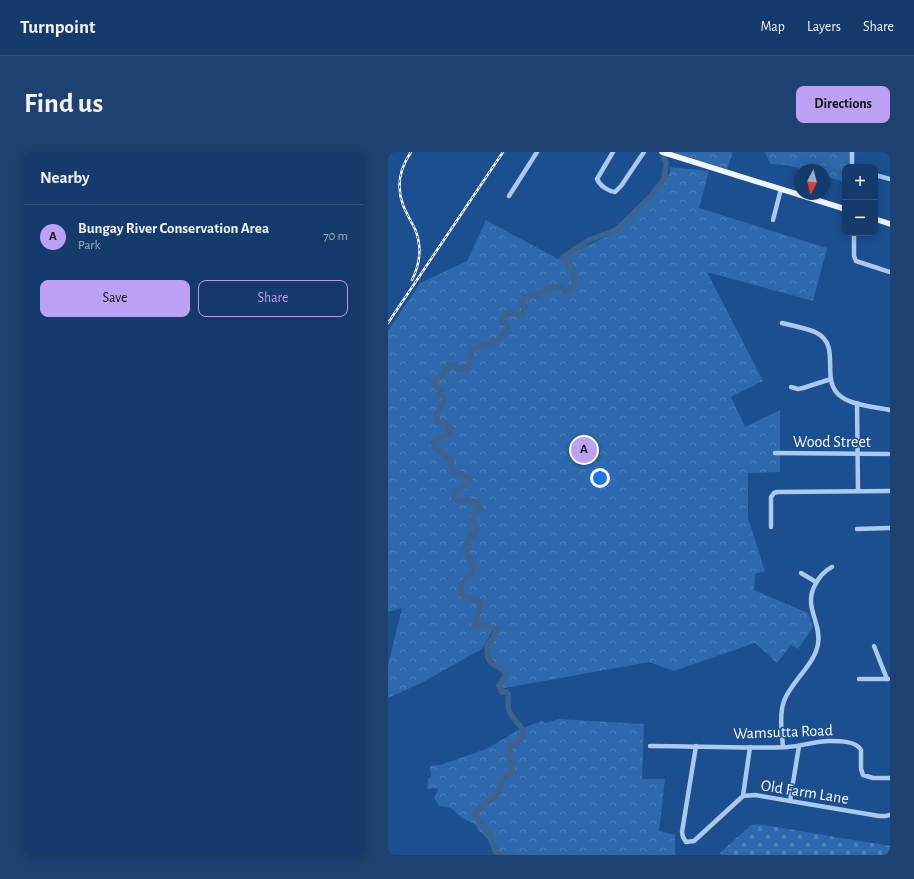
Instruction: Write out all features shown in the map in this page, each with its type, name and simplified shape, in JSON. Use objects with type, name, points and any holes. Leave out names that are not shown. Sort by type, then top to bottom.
[{"type":"main road","points":[[662,152],[842,208]]},
{"type":"main road","points":[[878,220],[890,224]]},
{"type":"street","points":[[509,196],[538,152]]},
{"type":"street","points":[[614,152],[605,164],[597,180],[602,186],[612,192],[615,192],[621,186],[644,152]]},
{"type":"street","points":[[852,152],[852,164]]},
{"type":"street","points":[[878,176],[890,179]]},
{"type":"street","points":[[773,220],[781,189]]},
{"type":"street","points":[[854,236],[854,256],[856,261],[890,272]]},
{"type":"street","points":[[782,323],[816,333],[824,339],[830,351],[831,379],[834,389],[838,394],[849,401],[890,410]]},
{"type":"street","points":[[791,386],[798,389],[831,379]]},
{"type":"street","points":[[857,403],[858,491]]},
{"type":"street","name":"Wood Street","points":[[775,453],[888,454]]},
{"type":"street","points":[[771,527],[771,500],[774,493],[890,491]]},
{"type":"street","points":[[857,529],[890,528]]},
{"type":"street","points":[[783,747],[782,714],[784,702],[788,692],[810,661],[818,644],[819,636],[811,610],[810,600],[812,590],[816,582],[832,567]]},
{"type":"street","points":[[801,573],[816,582]]},
{"type":"street","points":[[859,679],[888,679],[874,646]]},
{"type":"street","name":"Wamsutta Road","points":[[650,746],[783,747],[799,746],[820,741],[854,744],[861,750],[861,769],[863,775],[870,778],[890,778]]},
{"type":"street","name":"Old Farm Lane","points":[[696,746],[682,832],[684,840],[688,842],[694,841],[744,796],[755,795],[878,816],[886,816],[890,814]]},
{"type":"street","points":[[790,801],[799,746]]},
{"type":"street","points":[[744,796],[750,747]]},
{"type":"green space","points":[[673,152],[733,152],[727,169]]},
{"type":"green space","points":[[765,152],[850,152],[850,164],[842,164],[842,181],[830,178],[830,164],[794,164],[794,167],[770,164]]},
{"type":"green space","points":[[670,167],[709,171],[699,208],[827,248],[813,301],[707,272],[763,381],[731,397],[745,427],[780,410],[780,472],[748,473],[748,518],[765,571],[755,574],[754,590],[808,613],[813,627],[798,649],[791,645],[777,663],[755,643],[674,671],[649,662],[500,689],[500,683],[506,674],[503,670],[491,664],[488,659],[487,646],[493,638],[496,630],[494,628],[482,649],[421,683],[388,698],[388,665],[402,608],[388,612],[388,331],[420,283],[467,261],[486,220],[558,259],[612,234],[664,182],[670,172]]},
{"type":"green space","points":[[559,719],[644,724],[642,779],[665,779],[659,831],[675,835],[675,855],[499,855],[491,848],[489,841],[481,832],[478,831],[475,824],[466,820],[449,807],[439,806],[434,798],[438,790],[437,788],[427,789],[428,779],[431,776],[430,766],[440,765],[486,749],[520,729],[542,721],[545,723]]},
{"type":"green space","points":[[757,824],[890,846],[890,855],[722,855],[720,853],[751,825]]},
{"type":"waterway","points":[[499,855],[495,851],[492,836],[482,826],[475,812],[498,794],[502,779],[509,774],[513,763],[509,758],[508,753],[511,746],[521,739],[524,732],[510,713],[508,706],[508,694],[506,692],[502,692],[499,686],[506,674],[488,659],[487,646],[493,638],[496,630],[491,626],[474,623],[479,610],[479,601],[464,596],[460,592],[461,584],[471,574],[474,567],[467,554],[466,544],[476,532],[477,528],[472,520],[480,506],[473,501],[458,501],[454,498],[453,495],[455,491],[469,483],[470,479],[462,474],[454,472],[452,469],[451,459],[438,450],[433,443],[446,435],[450,427],[446,423],[437,420],[436,415],[444,400],[442,394],[433,381],[443,375],[445,369],[449,365],[455,365],[458,369],[462,369],[468,365],[472,349],[494,342],[503,336],[508,326],[502,321],[504,315],[510,313],[520,316],[523,315],[524,309],[522,302],[524,297],[534,296],[551,287],[558,287],[570,292],[574,286],[573,267],[564,261],[563,257],[589,240],[616,230],[652,195],[664,179],[666,163],[664,158]]},
{"type":"waterway","points":[[503,855],[514,855]]},
{"type":"railway","points":[[411,152],[404,164],[400,177],[400,191],[403,205],[415,229],[419,242],[417,268],[412,280]]},
{"type":"railway","points":[[388,323],[503,152]]},
{"type":"place","name":"Bungay River Conservation Area","points":[[584,450]]}]
